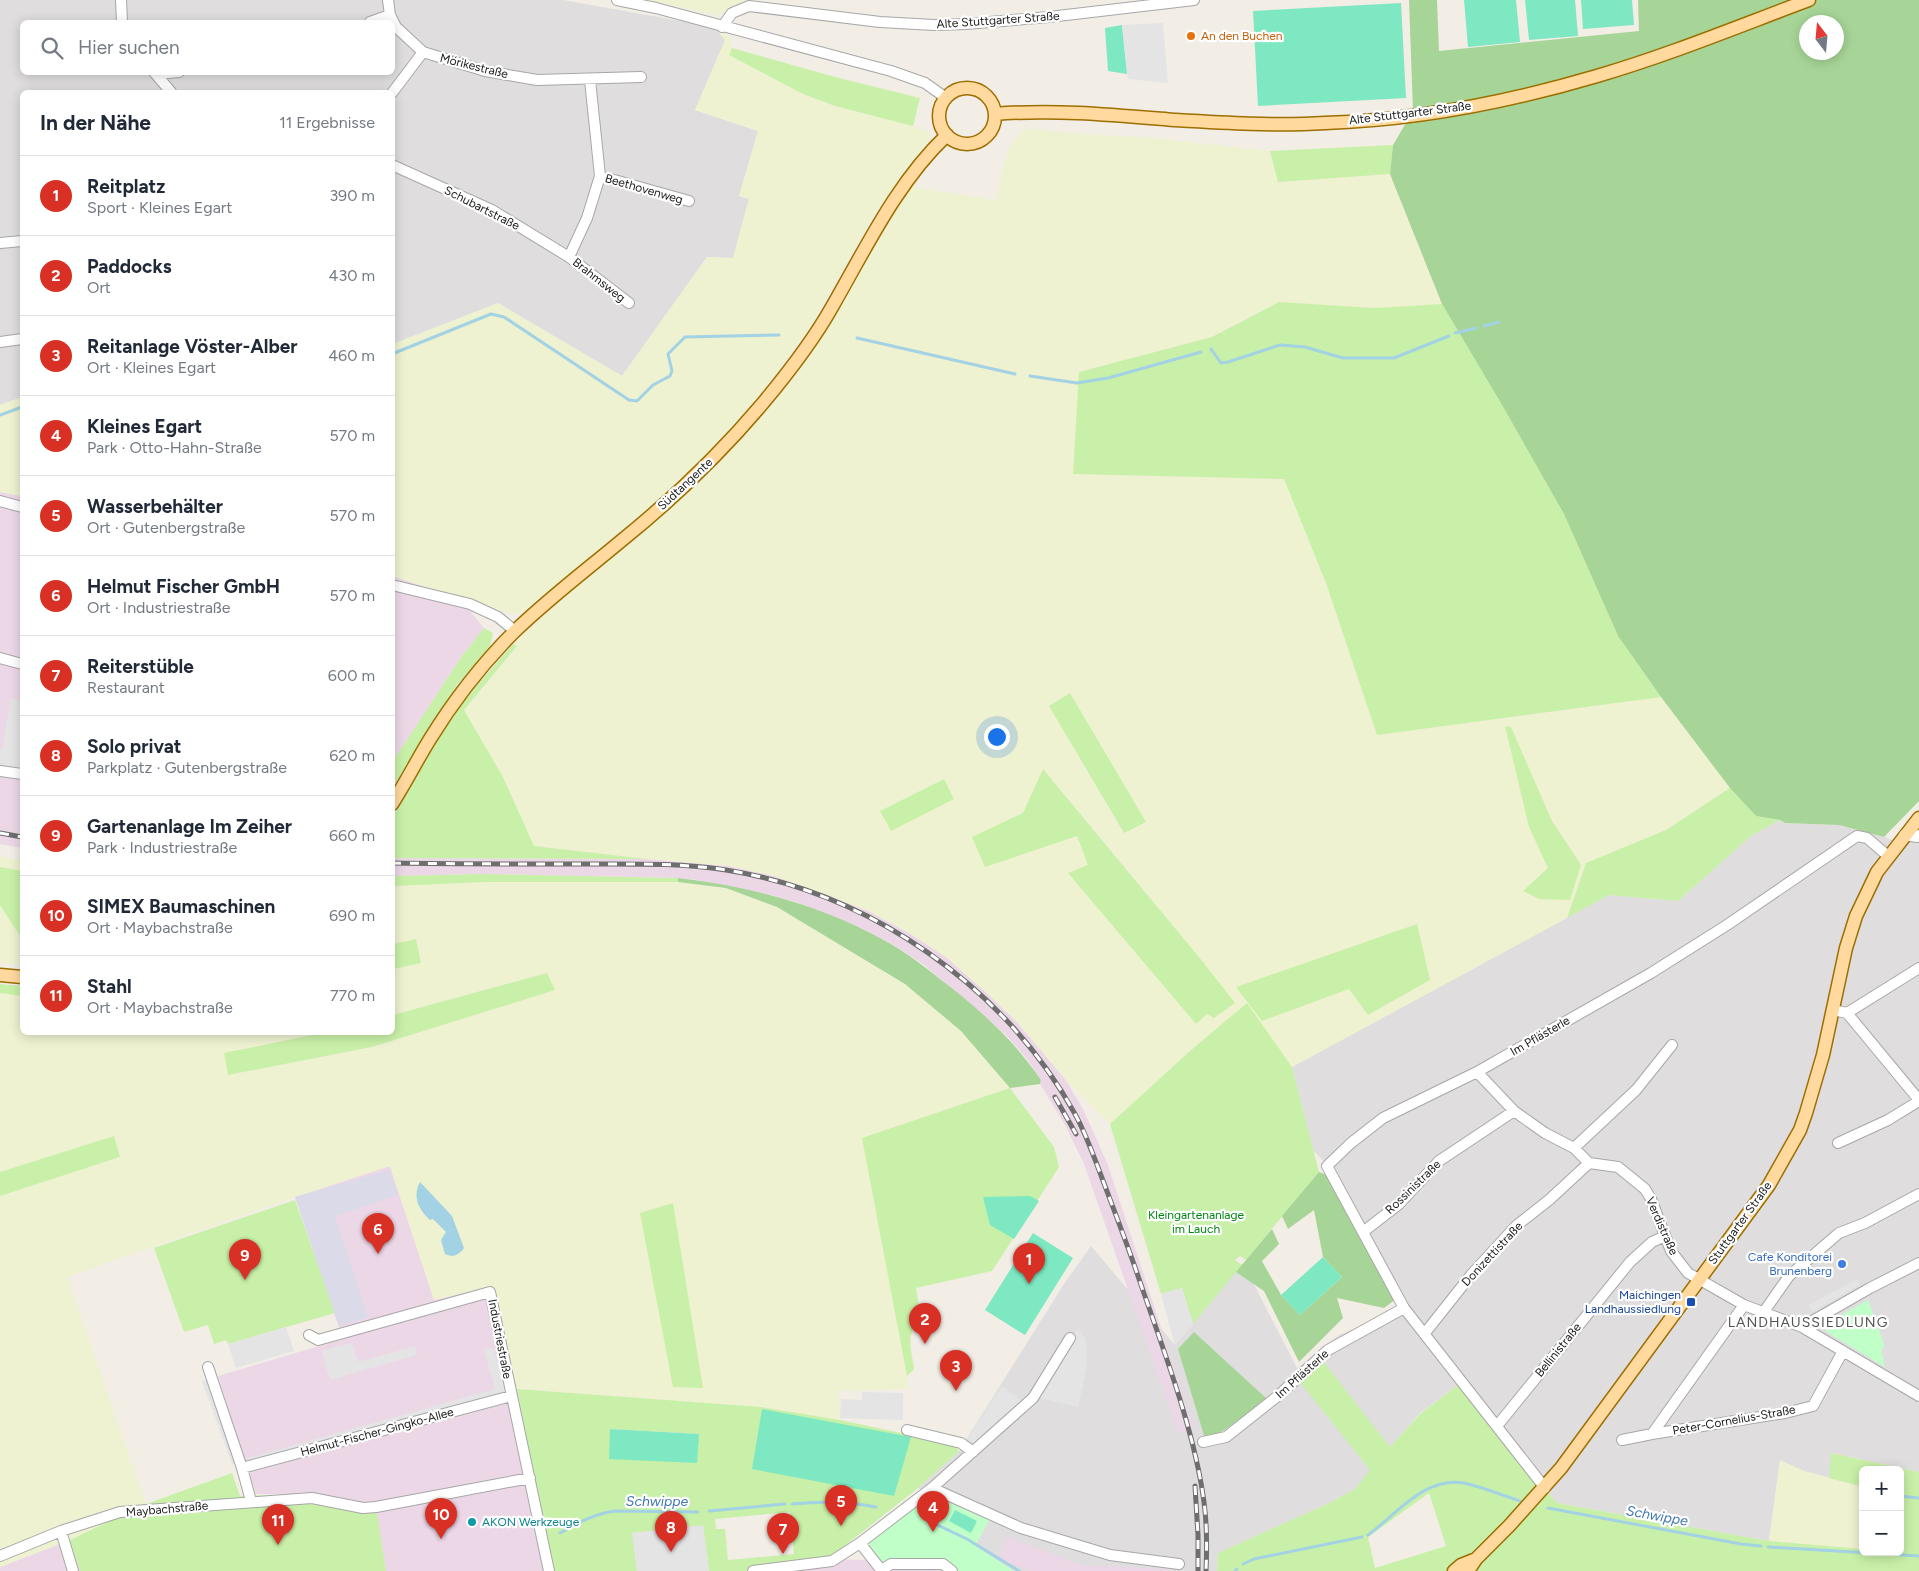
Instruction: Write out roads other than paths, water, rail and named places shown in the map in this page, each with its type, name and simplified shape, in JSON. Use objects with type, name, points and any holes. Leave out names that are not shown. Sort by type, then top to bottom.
[{"type":"main road","name":"Alte Stuttgarter Straße","points":[[995,114],[1066,112],[1231,123],[1281,124],[1326,124],[1423,114],[1512,98],[1596,76],[1651,58],[1809,0]]},
{"type":"main road","points":[[962,89],[972,89],[988,98],[993,105],[995,114],[991,130],[978,142],[962,144],[947,136],[940,121],[939,112],[946,98],[954,92],[962,89]]},
{"type":"main road","name":"Südtangente","points":[[395,799],[448,711],[481,668],[515,631],[567,584],[695,477],[735,435],[770,394],[819,328],[902,190],[930,152],[947,136]]},
{"type":"main road","name":"Stuttgarter Straße","points":[[1468,1571],[1476,1559],[1545,1488],[1768,1185],[1800,1130],[1815,1085],[1846,948],[1856,916],[1868,889],[1888,856],[1919,818]]},
{"type":"main road","points":[[0,975],[20,977]]},
{"type":"main road","name":"Stuttgarter Straße","points":[[1454,1571],[1476,1559]]},
{"type":"street","points":[[121,0],[122,20]]},
{"type":"street","name":"Mörikestraße","points":[[388,0],[392,20]]},
{"type":"street","points":[[617,0],[656,8],[722,27],[840,56],[908,76],[925,83],[946,98]]},
{"type":"street","name":"Alte Stuttgarter Straße","points":[[722,27],[732,13],[749,6],[880,22],[934,25],[1049,17],[1194,0]]},
{"type":"street","points":[[376,20],[390,15]]},
{"type":"street","name":"Mörikestraße","points":[[395,25],[404,36],[423,52],[485,71],[537,80],[590,80],[597,77],[641,77]]},
{"type":"street","points":[[394,90],[423,52]]},
{"type":"street","points":[[157,75],[169,90]]},
{"type":"street","points":[[569,256],[587,218],[600,176],[590,80]]},
{"type":"street","name":"Schubartstraße","points":[[395,166],[492,210],[569,256]]},
{"type":"street","name":"Beethovenweg","points":[[600,176],[689,202]]},
{"type":"street","points":[[0,243],[20,241]]},
{"type":"street","name":"Brahmsweg","points":[[569,256],[629,303]]},
{"type":"street","points":[[0,342],[20,339]]},
{"type":"street","points":[[0,502],[20,507]]},
{"type":"street","points":[[395,586],[470,604],[498,617],[515,631]]},
{"type":"street","points":[[0,658],[20,663]]},
{"type":"street","points":[[0,771],[20,774]]},
{"type":"street","points":[[1904,835],[1917,837],[1919,835]]},
{"type":"street","name":"Im Pflästerle","points":[[1545,1488],[1404,1308],[1327,1166],[1351,1143],[1383,1118],[1476,1072],[1651,973],[1727,925],[1857,836],[1867,838],[1888,856]]},
{"type":"street","points":[[1847,1013],[1919,968]]},
{"type":"street","points":[[1833,1010],[1847,1013],[1919,1100],[1888,1120],[1838,1143]]},
{"type":"street","points":[[1574,1148],[1636,1090],[1672,1045]]},
{"type":"street","points":[[1476,1072],[1514,1111],[1545,1134],[1574,1148],[1589,1163]]},
{"type":"street","name":"Rossinistraße","points":[[1363,1232],[1398,1204],[1439,1162],[1477,1134],[1514,1111]]},
{"type":"street","name":"Verdistraße","points":[[1589,1163],[1618,1167],[1645,1188],[1671,1251],[1683,1268],[1698,1279],[1744,1305],[1802,1327],[1919,1396]]},
{"type":"street","name":"Donizettistraße","points":[[1424,1333],[1471,1275],[1516,1226],[1549,1200],[1589,1163]]},
{"type":"street","points":[[1763,1313],[1789,1276],[1839,1232],[1865,1223],[1919,1194]]},
{"type":"street","name":"Bellinistraße","points":[[1497,1426],[1630,1262],[1652,1242],[1665,1236]]},
{"type":"street","points":[[1802,1327],[1870,1288],[1919,1264]]},
{"type":"street","name":"Industriestraße","points":[[309,1335],[318,1340],[490,1292],[549,1571]]},
{"type":"street","name":"Peter-Cornelius-Straße","points":[[1652,1434],[1744,1305]]},
{"type":"street","name":"Im Pflästerle","points":[[1203,1442],[1226,1437],[1279,1395],[1328,1350],[1404,1308]]},
{"type":"street","points":[[753,1571],[832,1561],[860,1543],[932,1488],[1033,1398],[1070,1338]]},
{"type":"street","name":"Peter-Cornelius-Straße","points":[[1622,1440],[1785,1413],[1813,1406],[1843,1350]]},
{"type":"street","points":[[208,1367],[242,1468],[251,1501]]},
{"type":"street","name":"Helmut-Fischer-Gingko-Allee","points":[[242,1468],[511,1396]]},
{"type":"street","points":[[907,1430],[961,1442],[973,1452]]},
{"type":"street","name":"Maybachstraße","points":[[0,1556],[61,1531],[120,1512],[312,1498],[363,1508],[376,1507],[530,1478]]},
{"type":"street","points":[[932,1488],[1020,1528],[1110,1555],[1179,1564]]},
{"type":"street","points":[[61,1531],[72,1571]]},
{"type":"street","points":[[860,1543],[882,1570],[891,1564],[943,1564],[952,1571]]},
{"type":"water","points":[[420,1182],[452,1216],[464,1248],[458,1254],[451,1256],[445,1254],[441,1240],[446,1232],[433,1219],[430,1220],[420,1208],[417,1193]]},
{"type":"waterway","points":[[395,353],[491,314],[504,317],[629,400],[637,401],[653,385],[670,376],[672,371],[668,354],[685,337],[779,335]]},
{"type":"waterway","points":[[1484,326],[1499,322]]},
{"type":"waterway","points":[[1455,333],[1476,328]]},
{"type":"waterway","points":[[1211,349],[1221,363],[1280,345],[1305,347],[1343,358],[1394,358],[1449,336]]},
{"type":"waterway","points":[[857,338],[1015,374]]},
{"type":"waterway","points":[[1030,376],[1077,383],[1108,378],[1201,352]]},
{"type":"waterway","points":[[0,415],[20,408]]},
{"type":"waterway","name":"Schwippe","points":[[1368,1535],[1412,1498],[1437,1485],[1450,1482],[1464,1483],[1520,1501]]},
{"type":"waterway","points":[[1904,1496],[1919,1498]]},
{"type":"waterway","name":"Schwippe","points":[[792,1504],[834,1502],[876,1507]]},
{"type":"waterway","name":"Schwippe","points":[[709,1511],[785,1504]]},
{"type":"waterway","name":"Schwippe","points":[[1548,1508],[1741,1544],[1761,1546]]},
{"type":"waterway","name":"Schwippe","points":[[560,1533],[580,1522],[607,1512],[698,1512]]},
{"type":"waterway","name":"Schwippe","points":[[925,1519],[967,1539],[1019,1571]]},
{"type":"waterway","name":"Schwippe","points":[[1243,1564],[1254,1559],[1362,1537]]},
{"type":"waterway","name":"Schwippe","points":[[1768,1547],[1919,1556]]},
{"type":"railway","points":[[0,833],[20,837]]},
{"type":"railway","points":[[395,863],[657,864],[726,870],[779,882],[831,900],[881,924],[928,953],[971,987],[1011,1025],[1046,1068],[1075,1114],[1090,1146],[1133,1261],[1185,1415],[1204,1502],[1206,1519],[1206,1571]]},
{"type":"railway","points":[[1055,1097],[1076,1134]]},
{"type":"railway","points":[[1195,1486],[1198,1571]]},
{"type":"place","name":"An den Buchen","points":[[1191,36]]},
{"type":"place","name":"Helmut Fischer GmbH","points":[[378,1254]]},
{"type":"place","name":"Cafe Konditorei Brunenberg","points":[[1842,1264]]},
{"type":"place","name":"Gartenanlage Im Zeiher","points":[[245,1280]]},
{"type":"place","name":"Reitplatz","points":[[1029,1284]]},
{"type":"place","name":"Maichingen Landhaussiedlung","points":[[1691,1302]]},
{"type":"place","name":"Paddocks","points":[[925,1344]]},
{"type":"place","name":"Reitanlage Vöster-Alber","points":[[956,1391]]},
{"type":"place","name":"AKON Werkzeuge","points":[[472,1522]]},
{"type":"place","name":"Wasserbehälter","points":[[841,1526]]},
{"type":"place","name":"Kleines Egart","points":[[933,1532]]},
{"type":"place","name":"SIMEX Baumaschinen","points":[[441,1539]]},
{"type":"place","name":"Stahl","points":[[278,1545]]},
{"type":"place","name":"Solo privat","points":[[671,1552]]},
{"type":"place","name":"Reiterstüble","points":[[783,1554]]},
{"type":"district","name":"LANDHAUSSIEDLUNG","points":[[1808,1322]]},
{"type":"park label","name":"Kleingartenanlage im Lauch","points":[[1196,1222]]}]
